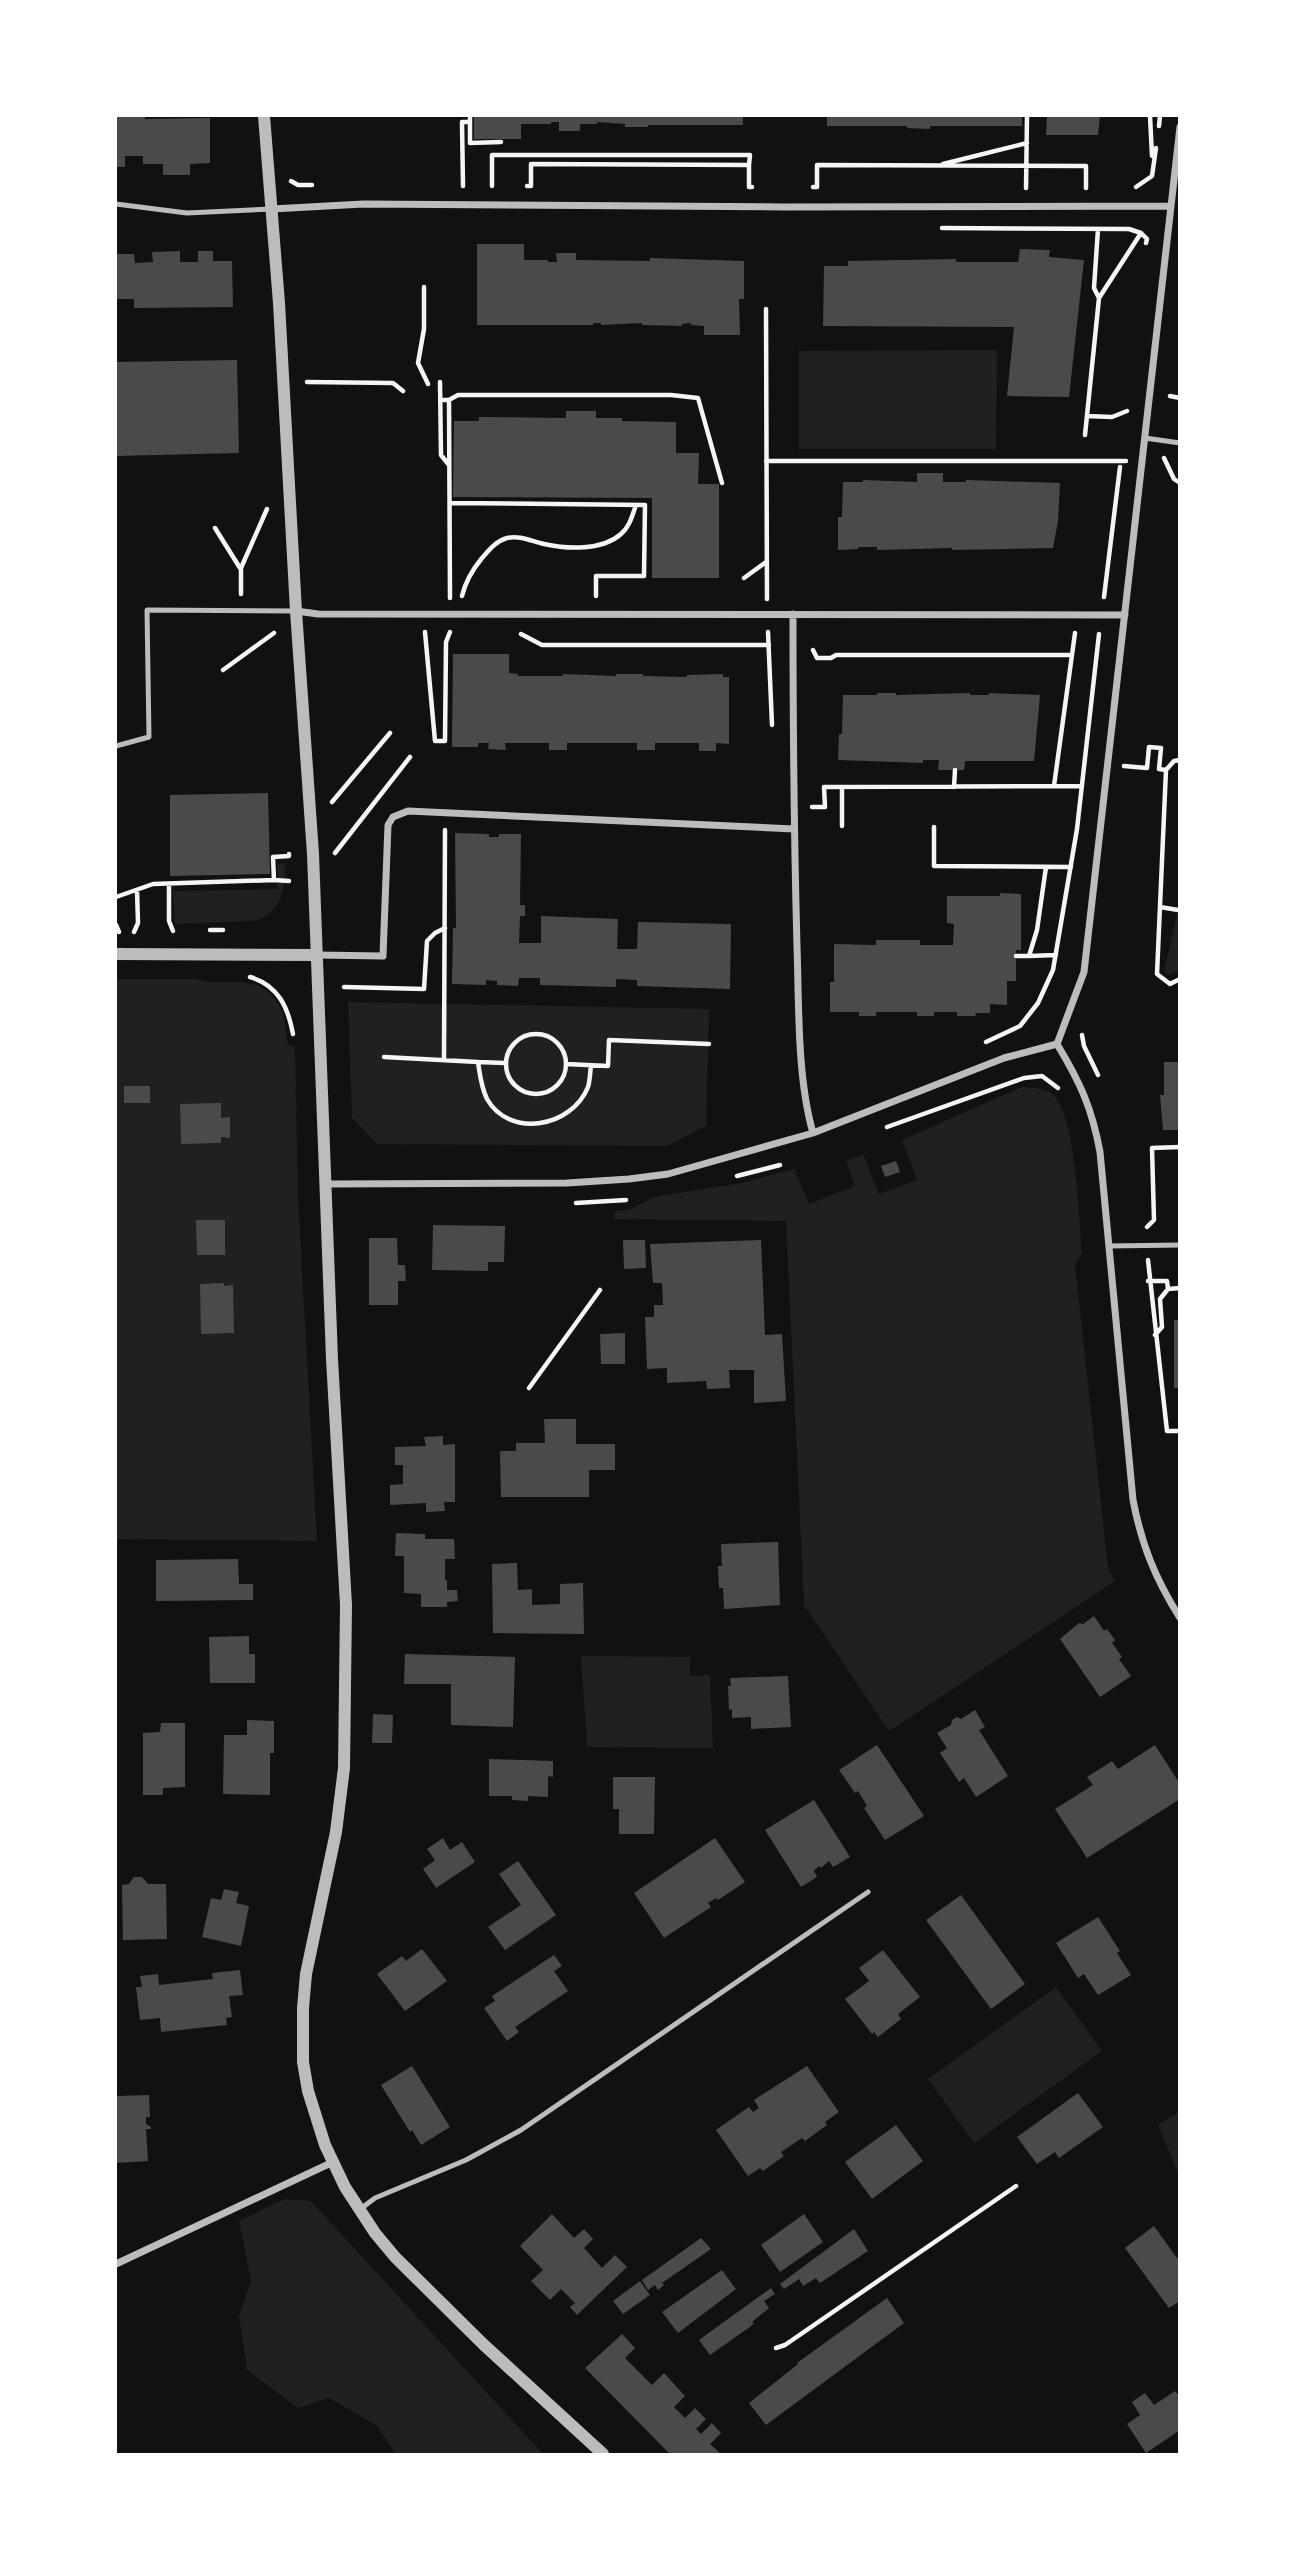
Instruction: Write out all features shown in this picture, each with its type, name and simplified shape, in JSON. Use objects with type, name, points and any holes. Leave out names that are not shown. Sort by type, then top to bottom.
[{"type":"street","points":[[264,116],[283,359],[296,611],[313,854],[346,1605],[344,1768],[336,1832],[306,1974],[302,2034],[308,2091],[316,2122],[333,2162],[359,2210],[396,2258],[483,2344],[603,2455]]},
{"type":"street","points":[[1057,1044],[1083,972],[1180,127]]},
{"type":"street","points":[[272,209],[363,204],[1170,206]]},
{"type":"street","points":[[296,611],[342,614],[1125,615]]},
{"type":"street","points":[[793,614],[794,829],[802,1051],[806,1110],[813,1133]]},
{"type":"street","points":[[116,954],[383,956],[388,825],[393,817],[408,811],[794,829]]},
{"type":"street","points":[[326,1184],[567,1183],[668,1174],[813,1133],[1004,1058],[1057,1044]]},
{"type":"street","points":[[1057,1044],[1079,1080],[1094,1120],[1100,1152],[1133,1500],[1140,1536],[1150,1564],[1180,1618]]},
{"type":"street","points":[[116,2264],[333,2162]]},
{"type":"lane","points":[[116,204],[187,213],[272,209]]},
{"type":"lane","points":[[1145,439],[1180,443]]},
{"type":"lane","points":[[116,746],[149,737],[147,610],[296,611]]},
{"type":"lane","points":[[1110,1246],[1180,1245]]},
{"type":"lane","points":[[359,2210],[375,2198],[466,2160],[503,2141],[869,1892]]},
{"type":"path","points":[[1026,207],[1027,116]]},
{"type":"path","points":[[1150,116],[1152,156],[1155,156]]},
{"type":"path","points":[[463,182],[462,122],[470,119],[470,143],[501,142]]},
{"type":"path","points":[[936,166],[1027,143]]},
{"type":"path","points":[[492,186],[492,155],[750,155],[749,187],[761,187]]},
{"type":"path","points":[[518,186],[531,186],[531,164],[749,165]]},
{"type":"path","points":[[806,187],[817,187],[817,165],[1086,166],[1086,191],[1097,191]]},
{"type":"path","points":[[1130,191],[1152,176]]},
{"type":"path","points":[[290,181],[298,186],[312,186]]},
{"type":"path","points":[[450,186],[473,186]]},
{"type":"path","points":[[482,186],[505,186]]},
{"type":"path","points":[[1098,229],[1094,288],[1100,298]]},
{"type":"path","points":[[1085,435],[1100,298],[1141,233]]},
{"type":"path","points":[[1145,252],[1147,239]]},
{"type":"path","points":[[424,287],[424,329],[418,363],[428,384]]},
{"type":"path","points":[[766,309],[767,590]]},
{"type":"path","points":[[307,382],[393,383],[403,391]]},
{"type":"path","points":[[440,382],[440,455],[449,465]]},
{"type":"path","points":[[440,400],[449,400],[458,395],[658,395],[698,398],[722,483]]},
{"type":"path","points":[[1170,396],[1180,398]]},
{"type":"path","points":[[449,400],[449,587]]},
{"type":"path","points":[[1087,416],[1112,417],[1127,411],[1125,423]]},
{"type":"path","points":[[979,1045],[1020,1026],[1038,1003],[1053,970],[1082,786],[1122,448]]},
{"type":"path","points":[[1162,453],[1174,480],[1180,483]]},
{"type":"path","points":[[766,461],[1142,461]]},
{"type":"path","points":[[449,503],[645,505],[644,576],[596,576],[596,595]]},
{"type":"path","points":[[462,597],[464,587],[479,562],[496,542],[507,538],[524,538],[544,544],[577,548],[599,545],[620,535],[629,524],[636,505]]},
{"type":"path","points":[[241,609],[241,568],[267,509]]},
{"type":"path","points":[[215,528],[241,568]]},
{"type":"path","points":[[744,578],[767,562]]},
{"type":"path","points":[[1054,786],[1077,615]]},
{"type":"path","points":[[516,631],[542,645],[811,645],[817,658],[831,658],[836,654],[1072,655]]},
{"type":"path","points":[[425,632],[435,741],[444,741],[446,642],[450,632],[463,632]]},
{"type":"path","points":[[223,670],[274,633]]},
{"type":"path","points":[[331,803],[390,733]]},
{"type":"path","points":[[1123,766],[1147,768],[1149,747],[1161,748],[1158,769],[1166,770]]},
{"type":"path","points":[[335,853],[410,757]]},
{"type":"path","points":[[1180,760],[1174,761],[1166,770],[1157,974],[1170,984],[1180,979]]},
{"type":"path","points":[[954,787],[955,770]]},
{"type":"path","points":[[825,803],[824,787],[1082,786]]},
{"type":"path","points":[[842,787],[842,826]]},
{"type":"path","points":[[444,1060],[445,813]]},
{"type":"path","points":[[934,827],[934,866],[1071,867]]},
{"type":"path","points":[[274,880],[273,856],[289,856]]},
{"type":"path","points":[[1029,956],[1037,930],[1046,867]]},
{"type":"path","points":[[116,897],[153,884],[289,881]]},
{"type":"path","points":[[169,884],[169,921],[173,931]]},
{"type":"path","points":[[134,932],[138,923],[137,890]]},
{"type":"path","points":[[1160,907],[1178,910]]},
{"type":"path","points":[[116,925],[118,932]]},
{"type":"path","points":[[344,987],[383,985],[424,989],[427,941],[445,928]]},
{"type":"path","points":[[1016,956],[1056,955]]},
{"type":"path","points":[[239,976],[259,980],[274,989],[285,1005],[293,1034]]},
{"type":"path","points":[[529,1034],[543,1034],[555,1040],[564,1051],[566,1065],[564,1076],[557,1086],[547,1093],[535,1095],[513,1085],[507,1075],[505,1063],[508,1050],[517,1040],[529,1034]]},
{"type":"path","points":[[566,1065],[608,1066],[609,1040],[709,1044]]},
{"type":"path","points":[[384,1057],[505,1063]]},
{"type":"path","points":[[478,1062],[481,1084],[493,1106],[515,1122],[533,1124],[552,1122],[566,1115],[589,1086],[591,1066]]},
{"type":"path","points":[[1148,1281],[1167,1281],[1168,1289],[1160,1299],[1162,1327],[1155,1336]]},
{"type":"path","points":[[1168,1289],[1180,1289]]},
{"type":"path","points":[[529,1388],[600,1290]]},
{"type":"path","points":[[1161,1387],[1167,1431],[1180,1431]]},
{"type":"path","points":[[776,2348],[785,2345],[1016,2186]]},
{"type":"shaded area","points":[[997,350],[996,449],[799,449],[799,351]]},
{"type":"shaded area","points":[[285,863],[280,899],[271,912],[263,917],[254,921],[175,924],[173,891],[278,889],[277,864]]},
{"type":"shaded area","points":[[1179,905],[1179,970],[1170,975],[1164,972]]},
{"type":"shaded area","points":[[116,979],[242,982],[259,986],[271,994],[283,1012],[288,1045],[295,1046],[298,1197],[317,1541],[116,1539]]},
{"type":"shaded area","points":[[348,1002],[709,1009],[706,1126],[667,1146],[377,1144],[352,1118]]},
{"type":"shaded area","points":[[1022,1087],[1042,1089],[1053,1095],[1061,1106],[1067,1123],[1078,1194],[1082,1253],[1075,1264],[1108,1568],[1115,1581],[889,1731],[804,1605],[786,1221],[613,1219],[615,1211],[629,1210],[653,1197],[742,1183],[794,1169],[809,1204],[855,1186],[846,1161],[863,1154],[879,1194],[917,1180],[902,1140]]},
{"type":"shaded area","points":[[581,1656],[690,1657],[690,1676],[710,1675],[713,1748],[587,1747]]},
{"type":"shaded area","points":[[1056,1987],[1102,2051],[974,2143],[928,2079]]},
{"type":"shaded area","points":[[1179,2112],[1179,2175],[1158,2125]]},
{"type":"shaded area","points":[[284,2199],[311,2201],[543,2454],[396,2454],[376,2425],[329,2398],[298,2408],[247,2370],[239,2316],[251,2281],[239,2221]]},
{"type":"building","points":[[116,116],[145,116],[145,119],[210,118],[210,163],[190,164],[190,175],[163,175],[163,164],[143,164],[143,156],[125,156],[125,167],[116,167]]},
{"type":"building","points":[[474,116],[743,116],[743,125],[625,127],[625,124],[597,122],[580,124],[580,131],[559,131],[559,122],[551,122],[521,124],[521,139],[474,139]]},
{"type":"building","points":[[827,116],[1022,116],[1022,126],[930,126],[930,129],[907,126],[827,126]]},
{"type":"building","points":[[1047,116],[1100,116],[1098,135],[1046,135]]},
{"type":"building","points":[[477,244],[524,244],[524,260],[548,262],[557,262],[556,253],[576,253],[576,260],[650,261],[650,258],[744,261],[744,299],[739,299],[740,335],[704,335],[704,326],[691,323],[682,326],[642,323],[477,325]]},
{"type":"building","points":[[1020,249],[1050,250],[1049,257],[1084,260],[1069,397],[1007,396],[1014,327],[823,326],[824,266],[848,266],[848,261],[956,259],[956,262],[1018,262]]},
{"type":"building","points":[[180,251],[180,262],[198,262],[198,251],[213,251],[213,261],[232,261],[233,307],[134,308],[134,299],[116,299],[116,254],[134,254],[135,263],[153,262],[152,252]]},
{"type":"building","points":[[237,360],[239,453],[116,456],[116,362]]},
{"type":"building","points":[[566,411],[596,411],[596,418],[622,418],[622,421],[676,422],[676,453],[699,453],[698,484],[719,484],[719,578],[652,578],[652,498],[453,497],[454,421],[479,421],[479,417],[566,418]]},
{"type":"building","points":[[917,473],[943,473],[943,482],[966,480],[1060,483],[1053,548],[877,550],[877,547],[858,547],[838,550],[838,517],[842,517],[843,482],[917,482]]},
{"type":"building","points":[[453,654],[509,654],[509,673],[518,676],[643,674],[687,677],[723,674],[723,677],[729,677],[729,744],[716,743],[716,751],[699,751],[699,743],[655,743],[655,750],[637,750],[637,743],[567,743],[567,750],[549,750],[549,743],[505,743],[506,750],[488,749],[489,743],[478,743],[478,747],[452,747]]},
{"type":"building","points":[[843,695],[1040,695],[1034,761],[965,761],[964,770],[938,770],[939,760],[923,760],[923,763],[838,760]]},
{"type":"building","points":[[268,793],[270,874],[170,876],[170,795]]},
{"type":"building","points":[[455,833],[489,834],[489,837],[521,834],[520,905],[525,905],[525,916],[520,916],[519,943],[541,943],[541,916],[618,919],[617,949],[637,949],[638,922],[731,924],[730,989],[637,986],[637,980],[616,979],[616,987],[540,985],[540,978],[519,978],[518,986],[497,985],[497,981],[486,980],[486,985],[452,984],[453,928],[456,928]]},
{"type":"building","points":[[1000,893],[1021,894],[1021,950],[1016,950],[1016,981],[1007,981],[1007,1005],[990,1004],[990,1013],[975,1013],[976,1016],[957,1016],[957,1012],[934,1012],[934,1016],[917,1016],[917,1012],[876,1012],[876,1016],[859,1016],[859,1012],[830,1012],[830,982],[834,982],[834,944],[876,945],[876,940],[920,940],[920,945],[953,945],[954,924],[947,923],[947,896],[1000,896]]},
{"type":"building","points":[[1164,1062],[1180,1062],[1180,1130],[1163,1130],[1160,1095],[1164,1095]]},
{"type":"building","points":[[124,1086],[150,1086],[150,1103],[124,1103]]},
{"type":"building","points":[[221,1103],[221,1118],[230,1117],[230,1138],[221,1137],[221,1143],[181,1144],[180,1104]]},
{"type":"building","points":[[896,1161],[900,1172],[885,1177],[881,1166]]},
{"type":"building","points":[[196,1220],[225,1220],[225,1255],[197,1255]]},
{"type":"building","points":[[433,1225],[505,1226],[504,1262],[488,1262],[488,1271],[432,1270]]},
{"type":"building","points":[[369,1238],[397,1238],[398,1265],[405,1265],[406,1281],[398,1281],[398,1305],[369,1305]]},
{"type":"building","points":[[623,1240],[645,1240],[646,1268],[624,1269]]},
{"type":"building","points":[[761,1240],[765,1335],[782,1334],[786,1401],[754,1403],[754,1370],[729,1370],[730,1388],[707,1389],[706,1381],[667,1383],[667,1368],[647,1369],[645,1317],[654,1317],[654,1305],[663,1305],[662,1283],[653,1283],[650,1244]]},
{"type":"building","points":[[224,1283],[224,1286],[233,1285],[234,1333],[201,1334],[200,1284]]},
{"type":"building","points":[[1174,1320],[1180,1320],[1180,1388],[1174,1388]]},
{"type":"building","points":[[625,1333],[625,1364],[601,1364],[600,1334]]},
{"type":"building","points":[[544,1419],[576,1419],[576,1444],[615,1444],[615,1470],[589,1470],[589,1497],[501,1497],[500,1451],[516,1451],[516,1443],[545,1443]]},
{"type":"building","points":[[443,1436],[443,1445],[455,1444],[455,1502],[444,1502],[445,1511],[426,1512],[426,1503],[390,1505],[390,1485],[403,1484],[403,1465],[395,1465],[395,1447],[426,1446],[424,1437]]},
{"type":"building","points":[[396,1533],[425,1534],[425,1539],[454,1539],[455,1559],[445,1559],[445,1580],[447,1590],[457,1590],[458,1601],[447,1602],[447,1607],[421,1607],[421,1594],[404,1593],[404,1556],[395,1556]]},
{"type":"building","points":[[778,1542],[780,1605],[724,1609],[723,1588],[719,1588],[721,1544]]},
{"type":"building","points":[[238,1559],[239,1584],[253,1584],[253,1600],[156,1601],[156,1560]]},
{"type":"building","points":[[517,1563],[518,1590],[532,1589],[532,1605],[560,1604],[560,1584],[583,1583],[584,1634],[493,1633],[492,1564]]},
{"type":"building","points":[[1094,1616],[1104,1631],[1107,1629],[1115,1640],[1112,1643],[1122,1657],[1119,1659],[1131,1676],[1100,1697],[1060,1639],[1079,1623],[1083,1624]]},
{"type":"building","points":[[249,1636],[249,1654],[255,1654],[255,1683],[210,1683],[209,1637]]},
{"type":"building","points":[[405,1654],[515,1657],[513,1727],[451,1725],[451,1684],[404,1684]]},
{"type":"building","points":[[788,1676],[791,1727],[751,1729],[751,1717],[732,1718],[732,1709],[729,1710],[730,1678]]},
{"type":"building","points":[[975,1710],[985,1727],[979,1730],[1008,1776],[976,1797],[964,1778],[959,1782],[940,1753],[947,1748],[937,1733],[951,1725],[952,1720],[957,1717],[961,1719]]},
{"type":"building","points":[[373,1714],[393,1715],[392,1743],[372,1743]]},
{"type":"building","points":[[247,1720],[274,1721],[274,1753],[270,1753],[270,1795],[223,1794],[224,1735],[247,1735]]},
{"type":"building","points":[[161,1723],[185,1723],[185,1787],[163,1788],[163,1795],[143,1795],[143,1733],[160,1732]]},
{"type":"building","points":[[877,1745],[924,1816],[885,1840],[864,1808],[867,1806],[858,1791],[855,1793],[839,1770]]},
{"type":"building","points":[[1155,1745],[1180,1784],[1180,1799],[1087,1858],[1055,1809],[1093,1785],[1087,1777],[1112,1761],[1118,1769]]},
{"type":"building","points":[[489,1759],[553,1761],[553,1777],[548,1776],[548,1797],[528,1796],[528,1801],[512,1800],[512,1796],[489,1796]]},
{"type":"building","points":[[613,1777],[655,1777],[654,1834],[619,1834],[619,1809],[613,1809]]},
{"type":"building","points":[[814,1800],[850,1857],[833,1867],[829,1861],[821,1868],[820,1866],[814,1870],[817,1877],[801,1887],[765,1830]]},
{"type":"building","points":[[443,1838],[450,1850],[462,1842],[475,1862],[436,1888],[423,1869],[435,1860],[427,1849]]},
{"type":"building","points":[[715,1838],[745,1882],[718,1900],[716,1898],[708,1903],[711,1907],[664,1938],[634,1893]]},
{"type":"building","points":[[518,1861],[556,1915],[505,1950],[488,1927],[521,1905],[499,1874]]},
{"type":"building","points":[[134,1877],[142,1877],[148,1884],[166,1884],[167,1939],[123,1940],[122,1885],[129,1884]]},
{"type":"building","points":[[224,1889],[239,1892],[236,1903],[249,1906],[241,1946],[202,1937],[211,1898],[221,1900]]},
{"type":"building","points":[[961,1895],[1025,1984],[991,2009],[926,1920]]},
{"type":"building","points":[[1098,1917],[1120,1951],[1117,1953],[1131,1975],[1098,1995],[1084,1974],[1078,1978],[1056,1943]]},
{"type":"building","points":[[422,1949],[447,1981],[405,2011],[377,1974],[402,1956],[406,1961]]},
{"type":"building","points":[[883,1950],[920,1997],[898,2014],[901,2019],[878,2037],[874,2032],[872,2034],[845,1999],[869,1981],[859,1968]]},
{"type":"building","points":[[554,1955],[562,1966],[554,1971],[568,1991],[515,2027],[519,2032],[507,2041],[484,2008],[495,2001],[492,1996]]},
{"type":"building","points":[[240,1970],[243,1995],[229,1996],[232,2017],[226,2018],[227,2025],[161,2032],[160,2018],[140,2020],[136,1987],[142,1987],[140,1976],[158,1974],[159,1985],[213,1979],[212,1973]]},
{"type":"building","points":[[412,2066],[450,2127],[421,2145],[381,2085]]},
{"type":"building","points":[[807,2066],[839,2112],[825,2122],[827,2125],[805,2141],[802,2138],[781,2152],[784,2156],[763,2171],[760,2168],[748,2176],[716,2130],[749,2107],[753,2112],[759,2108],[754,2100]]},
{"type":"building","points":[[1078,2093],[1103,2127],[1059,2158],[1055,2152],[1037,2164],[1017,2137]]},
{"type":"building","points":[[149,2095],[150,2117],[146,2117],[146,2124],[151,2127],[146,2129],[148,2161],[116,2163],[117,2096]]},
{"type":"building","points":[[896,2125],[923,2161],[872,2199],[845,2162]]},
{"type":"building","points":[[552,2214],[574,2238],[584,2229],[593,2239],[584,2248],[602,2268],[615,2255],[627,2267],[577,2315],[570,2307],[575,2303],[561,2289],[550,2300],[531,2281],[543,2270],[520,2246]]},
{"type":"building","points":[[804,2214],[823,2242],[780,2272],[761,2245]]},
{"type":"building","points":[[1154,2226],[1177,2258],[1180,2256],[1180,2301],[1169,2308],[1125,2248]]},
{"type":"building","points":[[854,2229],[868,2251],[820,2283],[816,2278],[803,2286],[799,2279],[784,2289],[780,2284]]},
{"type":"building","points":[[701,2238],[711,2249],[662,2283],[664,2285],[658,2290],[655,2285],[648,2290],[642,2280]]},
{"type":"building","points":[[722,2270],[736,2289],[678,2333],[662,2312]]},
{"type":"building","points":[[640,2281],[650,2295],[623,2314],[613,2301]]},
{"type":"building","points":[[771,2288],[775,2294],[764,2301],[769,2308],[752,2322],[754,2324],[710,2355],[699,2340]]},
{"type":"building","points":[[887,2298],[904,2323],[766,2425],[749,2403],[797,2363]]},
{"type":"building","points":[[622,2334],[635,2348],[625,2358],[652,2385],[664,2373],[685,2396],[674,2407],[685,2418],[695,2408],[706,2419],[696,2429],[701,2434],[712,2423],[721,2433],[710,2444],[721,2454],[670,2454],[585,2368]]},
{"type":"building","points":[[1175,2391],[1180,2397],[1180,2430],[1146,2453],[1127,2424],[1140,2415],[1132,2402],[1145,2393],[1154,2405]]}]
